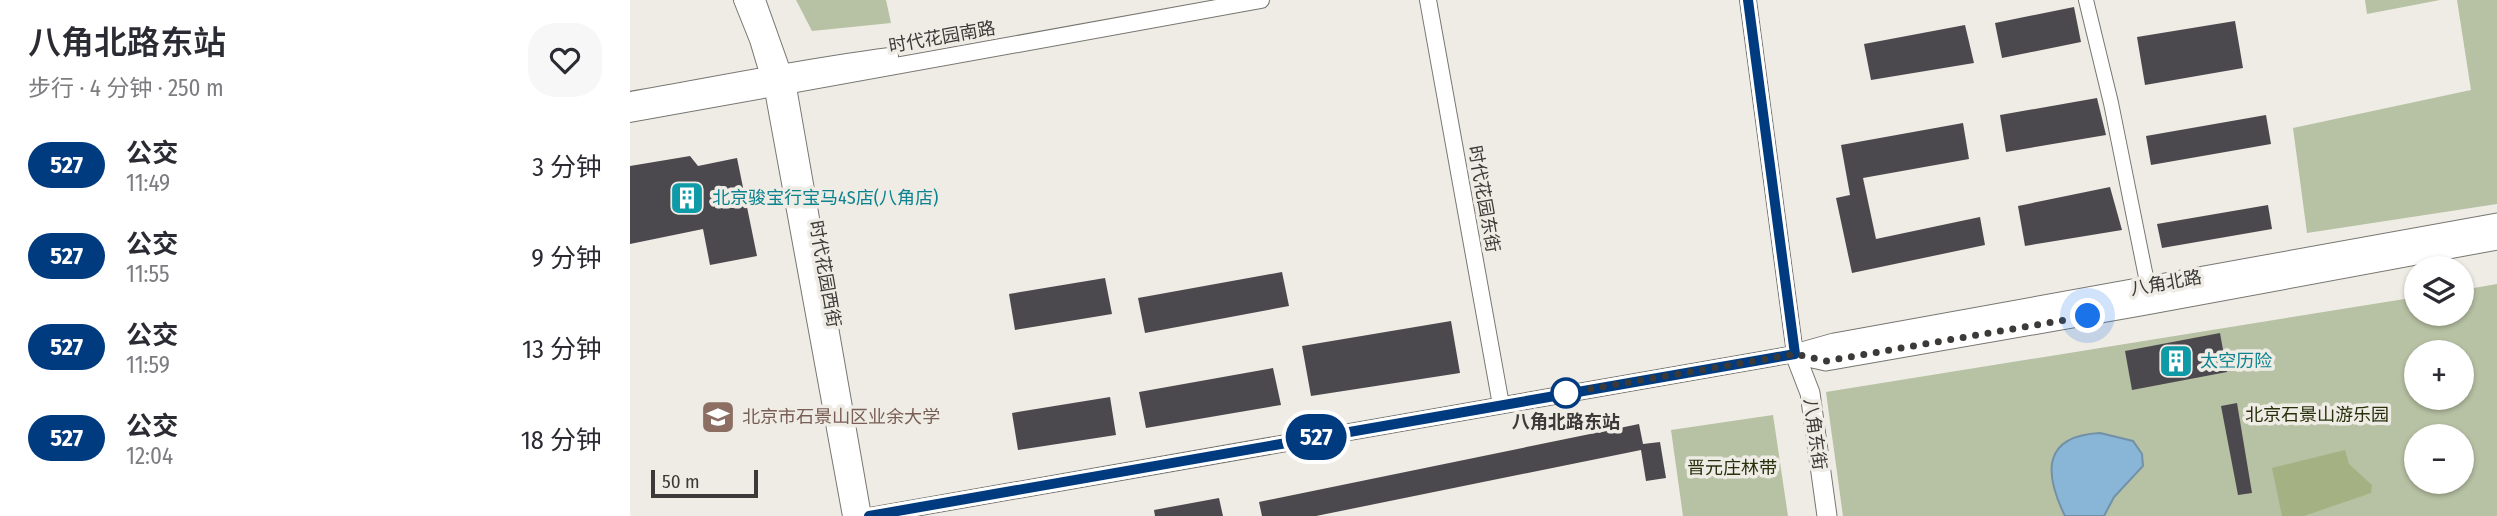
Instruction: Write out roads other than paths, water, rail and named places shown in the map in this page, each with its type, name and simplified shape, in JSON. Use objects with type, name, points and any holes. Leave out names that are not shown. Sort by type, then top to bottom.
[{"type":"main road","name":"八角北路","points":[[1795,354],[1834,343],[2497,223]]},
{"type":"main road","name":"八角北路","points":[[1795,354],[1826,361],[2497,240]]},
{"type":"main road","name":"八角东街","points":[[1795,354],[1810,393],[1827,516]]},
{"type":"main road","name":"八角东街","points":[[1795,354],[1797,392],[1814,516]]},
{"type":"main road","points":[[1822,479],[1832,516]]},
{"type":"street","name":"时代花园西街","points":[[741,0],[778,81],[851,516]]},
{"type":"street","name":"时代花园西街","points":[[757,0],[778,81],[863,516]]},
{"type":"street","name":"时代花园南路","points":[[630,114],[778,81],[814,66],[922,51],[1203,0]]},
{"type":"street","name":"时代花园南路","points":[[630,100],[922,60],[1261,0]]},
{"type":"street","name":"时代花园东街","points":[[1428,0],[1501,405]]},
{"type":"street","name":"八角东街","points":[[1748,0],[1795,354]]},
{"type":"street","points":[[2086,0],[2111,103],[2148,287]]},
{"type":"street","name":"八角北路","points":[[869,516],[1795,354]]},
{"type":"water","points":[[2100,433],[2133,441],[2142,454],[2143,466],[2114,497],[2104,516],[2065,516],[2053,485],[2053,460],[2058,449],[2067,441]]},
{"type":"place","name":"北京骏宝行宝马4S店(八角店)","points":[[687,198]]},
{"type":"place","name":"太空历险","points":[[2176,361]]},
{"type":"place","name":"八角北路东站","points":[[1566,393]]},
{"type":"place","name":"北京市石景山区业余大学","points":[[718,417]]},
{"type":"park label","name":"北京石景山游乐园","points":[[2317,415]]},
{"type":"park label","name":"晋元庄林带","points":[[1732,468]]}]
